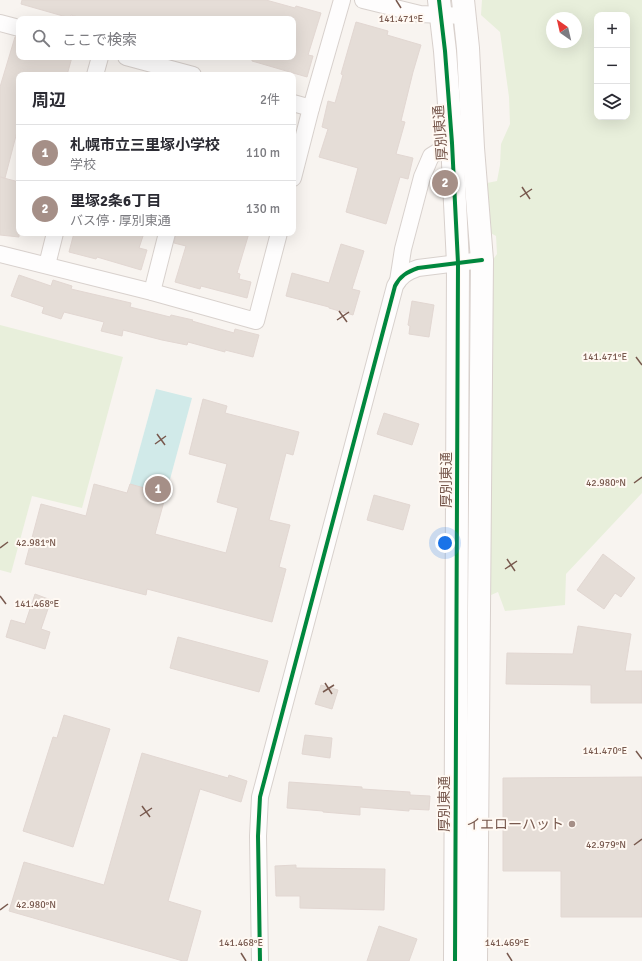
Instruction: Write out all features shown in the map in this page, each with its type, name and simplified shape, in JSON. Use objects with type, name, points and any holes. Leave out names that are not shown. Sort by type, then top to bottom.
[{"type":"street","points":[[296,166],[342,0]]},
{"type":"street","points":[[363,0],[420,14],[441,8],[464,8],[482,260],[476,961]]},
{"type":"street","name":"厚別東通","points":[[441,8],[452,143],[458,263],[455,961]]},
{"type":"street","points":[[0,23],[16,27]]},
{"type":"street","points":[[96,72],[99,60]]},
{"type":"street","points":[[137,60],[183,72]]},
{"type":"street","points":[[296,103],[311,108]]},
{"type":"street","points":[[398,281],[403,249],[422,177],[432,156],[452,143]]},
{"type":"street","points":[[47,265],[54,236]]},
{"type":"street","points":[[152,292],[166,236]]},
{"type":"street","points":[[0,254],[152,292],[256,321],[278,236]]},
{"type":"street","points":[[260,961],[258,836],[260,797],[395,286],[402,276],[409,271],[418,268],[482,260]]},
{"type":"green space","points":[[482,0],[642,0],[642,493],[566,574],[565,605],[505,611],[498,592],[491,595],[486,583],[492,261],[497,254],[496,236],[487,231],[487,183],[497,181],[500,165],[501,144],[510,124],[509,97],[500,32],[481,15]]},
{"type":"green space","points":[[0,325],[123,357],[82,508],[32,496],[11,573],[0,570]]},
{"type":"water","points":[[156,389],[192,398],[166,494],[130,484]]},
{"type":"building","points":[[22,0],[266,0],[321,13],[308,55],[313,56],[307,77],[296,74],[296,72],[290,72],[252,61],[296,60],[296,16],[63,16],[21,4]]},
{"type":"building","points":[[356,22],[388,31],[387,35],[421,45],[401,121],[405,122],[396,154],[413,158],[408,179],[400,177],[386,224],[346,212],[358,168],[319,157],[328,129],[322,127],[328,101],[335,103],[343,75],[341,74]]},
{"type":"building","points":[[16,37],[16,60],[71,60],[68,72],[16,72],[16,136],[5,178],[0,177],[0,87]]},
{"type":"building","points":[[0,177],[16,181],[16,236],[19,237],[0,235]]},
{"type":"building","points":[[73,236],[143,236],[139,248],[147,250],[141,270],[97,257],[96,259],[69,252]]},
{"type":"building","points":[[175,236],[248,236],[237,273],[240,274],[239,279],[251,282],[247,298],[201,286],[200,289],[175,282],[186,246],[174,243]]},
{"type":"building","points":[[341,244],[364,251],[352,289],[360,291],[353,315],[286,296],[292,273],[329,283]]},
{"type":"building","points":[[19,275],[51,286],[53,280],[72,286],[71,289],[131,303],[130,307],[170,317],[171,315],[193,320],[192,321],[234,333],[235,329],[259,335],[253,357],[225,350],[225,352],[188,342],[187,345],[162,340],[123,330],[122,336],[101,331],[104,322],[64,312],[61,319],[42,313],[44,307],[11,296]]},
{"type":"building","points":[[412,301],[434,305],[429,337],[409,334],[410,326],[408,325]]},
{"type":"building","points":[[203,399],[227,406],[225,413],[299,432],[293,455],[286,453],[269,520],[290,525],[279,567],[286,569],[272,622],[147,589],[146,595],[25,564],[41,504],[86,516],[94,484],[127,493],[130,484],[166,494],[155,534],[226,553],[238,508],[217,502],[227,464],[189,454]]},
{"type":"building","points":[[384,413],[419,424],[412,445],[377,434]]},
{"type":"building","points":[[374,495],[410,505],[403,530],[367,520]]},
{"type":"building","points":[[603,554],[635,578],[621,597],[615,593],[604,609],[577,590]]},
{"type":"building","points":[[35,594],[51,600],[41,629],[50,632],[45,649],[6,637],[11,620],[25,624]]},
{"type":"building","points":[[578,626],[631,634],[625,671],[642,671],[642,703],[591,703],[591,685],[506,684],[507,653],[573,654]]},
{"type":"building","points":[[178,637],[268,661],[259,692],[170,668]]},
{"type":"building","points":[[321,685],[338,690],[332,709],[315,704]]},
{"type":"building","points":[[64,715],[110,729],[73,847],[23,831],[53,737],[57,738]]},
{"type":"building","points":[[305,735],[332,738],[330,758],[302,754]]},
{"type":"building","points":[[142,753],[228,778],[229,775],[247,781],[241,802],[200,789],[168,901],[201,911],[187,961],[9,911],[24,862],[104,885]]},
{"type":"building","name":"イエローハット","points":[[642,777],[642,917],[561,917],[561,871],[503,871],[503,778]]},
{"type":"building","points":[[289,782],[362,787],[362,789],[410,792],[410,795],[430,796],[429,810],[409,809],[409,811],[360,807],[360,815],[287,808]]},
{"type":"building","points":[[296,865],[296,868],[385,869],[384,910],[300,908],[300,896],[276,896],[275,866]]},
{"type":"building","points":[[379,926],[417,939],[409,961],[367,961]]},
{"type":"cycle path","points":[[439,0],[445,51],[452,143],[458,263],[455,961]]},
{"type":"cycle path","points":[[260,961],[258,836],[260,797],[395,286],[404,275],[418,268],[482,260]]},
{"type":"place","name":"里塚2条6丁目","points":[[445,183]]},
{"type":"place","name":"札幌市立三里塚小学校","points":[[158,489]]},
{"type":"place","name":"イエローハット","points":[[572,824]]}]
